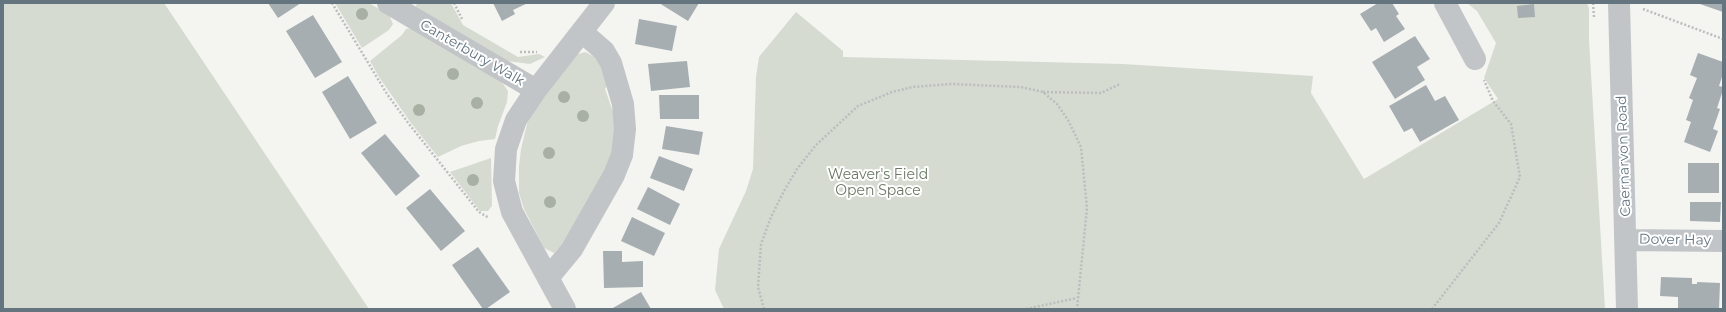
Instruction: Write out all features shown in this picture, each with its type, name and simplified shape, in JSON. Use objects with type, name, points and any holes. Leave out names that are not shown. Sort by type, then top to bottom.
[{"type":"street","name":"Canterbury Walk","points":[[388,3],[536,90]]},
{"type":"street","points":[[565,309],[512,212],[504,181],[504,165],[510,134],[516,120],[536,90],[604,3]]},
{"type":"street","points":[[1445,3],[1475,59]]},
{"type":"street","name":"Caernarvon Road","points":[[1627,309],[1626,240],[1628,5]]},
{"type":"street","points":[[548,278],[572,249],[614,175],[622,155],[626,129],[622,104],[611,63],[604,51],[582,32]]},
{"type":"street","name":"Dover Hay","points":[[1626,240],[1723,241]]},
{"type":"path","points":[[332,3],[387,94],[408,124],[479,212],[492,221]]},
{"type":"path","points":[[454,3],[464,23]]},
{"type":"path","points":[[1628,5],[1723,39]]},
{"type":"path","points":[[518,52],[544,52],[559,61]]},
{"type":"path","points":[[1432,309],[1499,223],[1520,177],[1511,124],[1493,101],[1475,59]]},
{"type":"path","points":[[764,309],[758,287],[761,244],[771,217],[797,169],[816,145],[858,106],[892,92],[913,87],[951,84],[1021,87],[1043,92],[1101,93],[1120,84]]},
{"type":"path","points":[[1043,92],[1057,104],[1068,120],[1081,147],[1087,208],[1077,309]]},
{"type":"path","points":[[1026,309],[1077,298]]},
{"type":"green space","points":[[3,3],[164,3],[369,309],[3,309]]},
{"type":"green space","points":[[335,3],[369,3],[389,15],[393,24],[389,30],[362,48]]},
{"type":"green space","points":[[417,3],[451,3],[463,25],[518,57],[539,54],[545,57],[530,64],[507,61],[415,9]]},
{"type":"green space","name":"Weaver's Field Open Space","points":[[1467,3],[1587,3],[1589,9],[1589,40],[1605,309],[724,309],[715,290],[719,249],[746,191],[753,169],[756,77],[759,57],[796,12],[843,51],[843,57],[1123,64],[1313,76],[1311,93],[1364,179],[1498,99],[1484,78],[1496,43],[1477,11]]},
{"type":"green space","points":[[412,28],[499,78],[508,91],[507,102],[495,139],[479,141],[461,146],[438,157],[411,123],[379,77],[370,61],[402,35],[406,29]]},
{"type":"green space","points":[[585,52],[597,58],[609,84],[605,89],[618,126],[615,155],[569,236],[554,253],[544,248],[524,209],[519,193],[519,166],[521,149],[527,124],[533,112],[575,55]]},
{"type":"green space","points":[[491,158],[492,206],[488,211],[480,211],[450,172]]},
{"type":"building","points":[[268,3],[301,3],[278,18]]},
{"type":"building","points":[[493,3],[528,3],[513,10],[515,14],[502,21]]},
{"type":"building","points":[[659,3],[699,3],[688,21]]},
{"type":"building","points":[[1378,3],[1392,3],[1399,14],[1396,16],[1405,29],[1384,42],[1376,28],[1371,31],[1360,14]]},
{"type":"building","points":[[1697,3],[1723,3],[1723,12]]},
{"type":"building","points":[[1534,4],[1535,17],[1518,18],[1517,6]]},
{"type":"building","points":[[313,15],[342,62],[315,78],[286,31]]},
{"type":"building","points":[[639,19],[677,26],[672,51],[635,44]]},
{"type":"building","points":[[1415,36],[1430,59],[1417,67],[1425,80],[1395,99],[1372,62]]},
{"type":"building","points":[[1698,53],[1723,62],[1723,74],[1719,86],[1723,87],[1723,90],[1717,108],[1720,109],[1713,129],[1718,131],[1710,152],[1684,142],[1691,122],[1686,120],[1693,100],[1689,98],[1697,78],[1690,75]]},
{"type":"building","points":[[687,61],[690,87],[651,91],[648,64]]},
{"type":"building","points":[[348,76],[377,123],[350,139],[322,92]]},
{"type":"building","points":[[1426,85],[1435,101],[1445,96],[1459,120],[1420,142],[1412,128],[1404,132],[1389,106]]},
{"type":"building","points":[[659,95],[699,95],[699,119],[660,119]]},
{"type":"building","points":[[666,126],[703,132],[699,155],[662,149]]},
{"type":"building","points":[[385,134],[420,176],[396,196],[361,153]]},
{"type":"building","points":[[659,156],[693,169],[684,191],[650,178]]},
{"type":"building","points":[[1688,163],[1719,163],[1719,193],[1688,193]]},
{"type":"building","points":[[648,187],[680,204],[670,225],[637,209]]},
{"type":"building","points":[[430,189],[465,231],[441,251],[406,208]]},
{"type":"building","points":[[1690,202],[1721,202],[1720,222],[1690,221]]},
{"type":"building","points":[[632,217],[665,233],[654,256],[621,241]]},
{"type":"building","points":[[478,247],[510,292],[486,309],[483,309],[452,265]]},
{"type":"building","points":[[603,251],[622,251],[622,262],[643,261],[643,287],[604,288]]},
{"type":"building","points":[[1661,277],[1692,278],[1692,284],[1697,284],[1697,282],[1720,283],[1719,309],[1678,309],[1678,297],[1660,296]]},
{"type":"building","points":[[641,292],[651,309],[611,309]]}]
